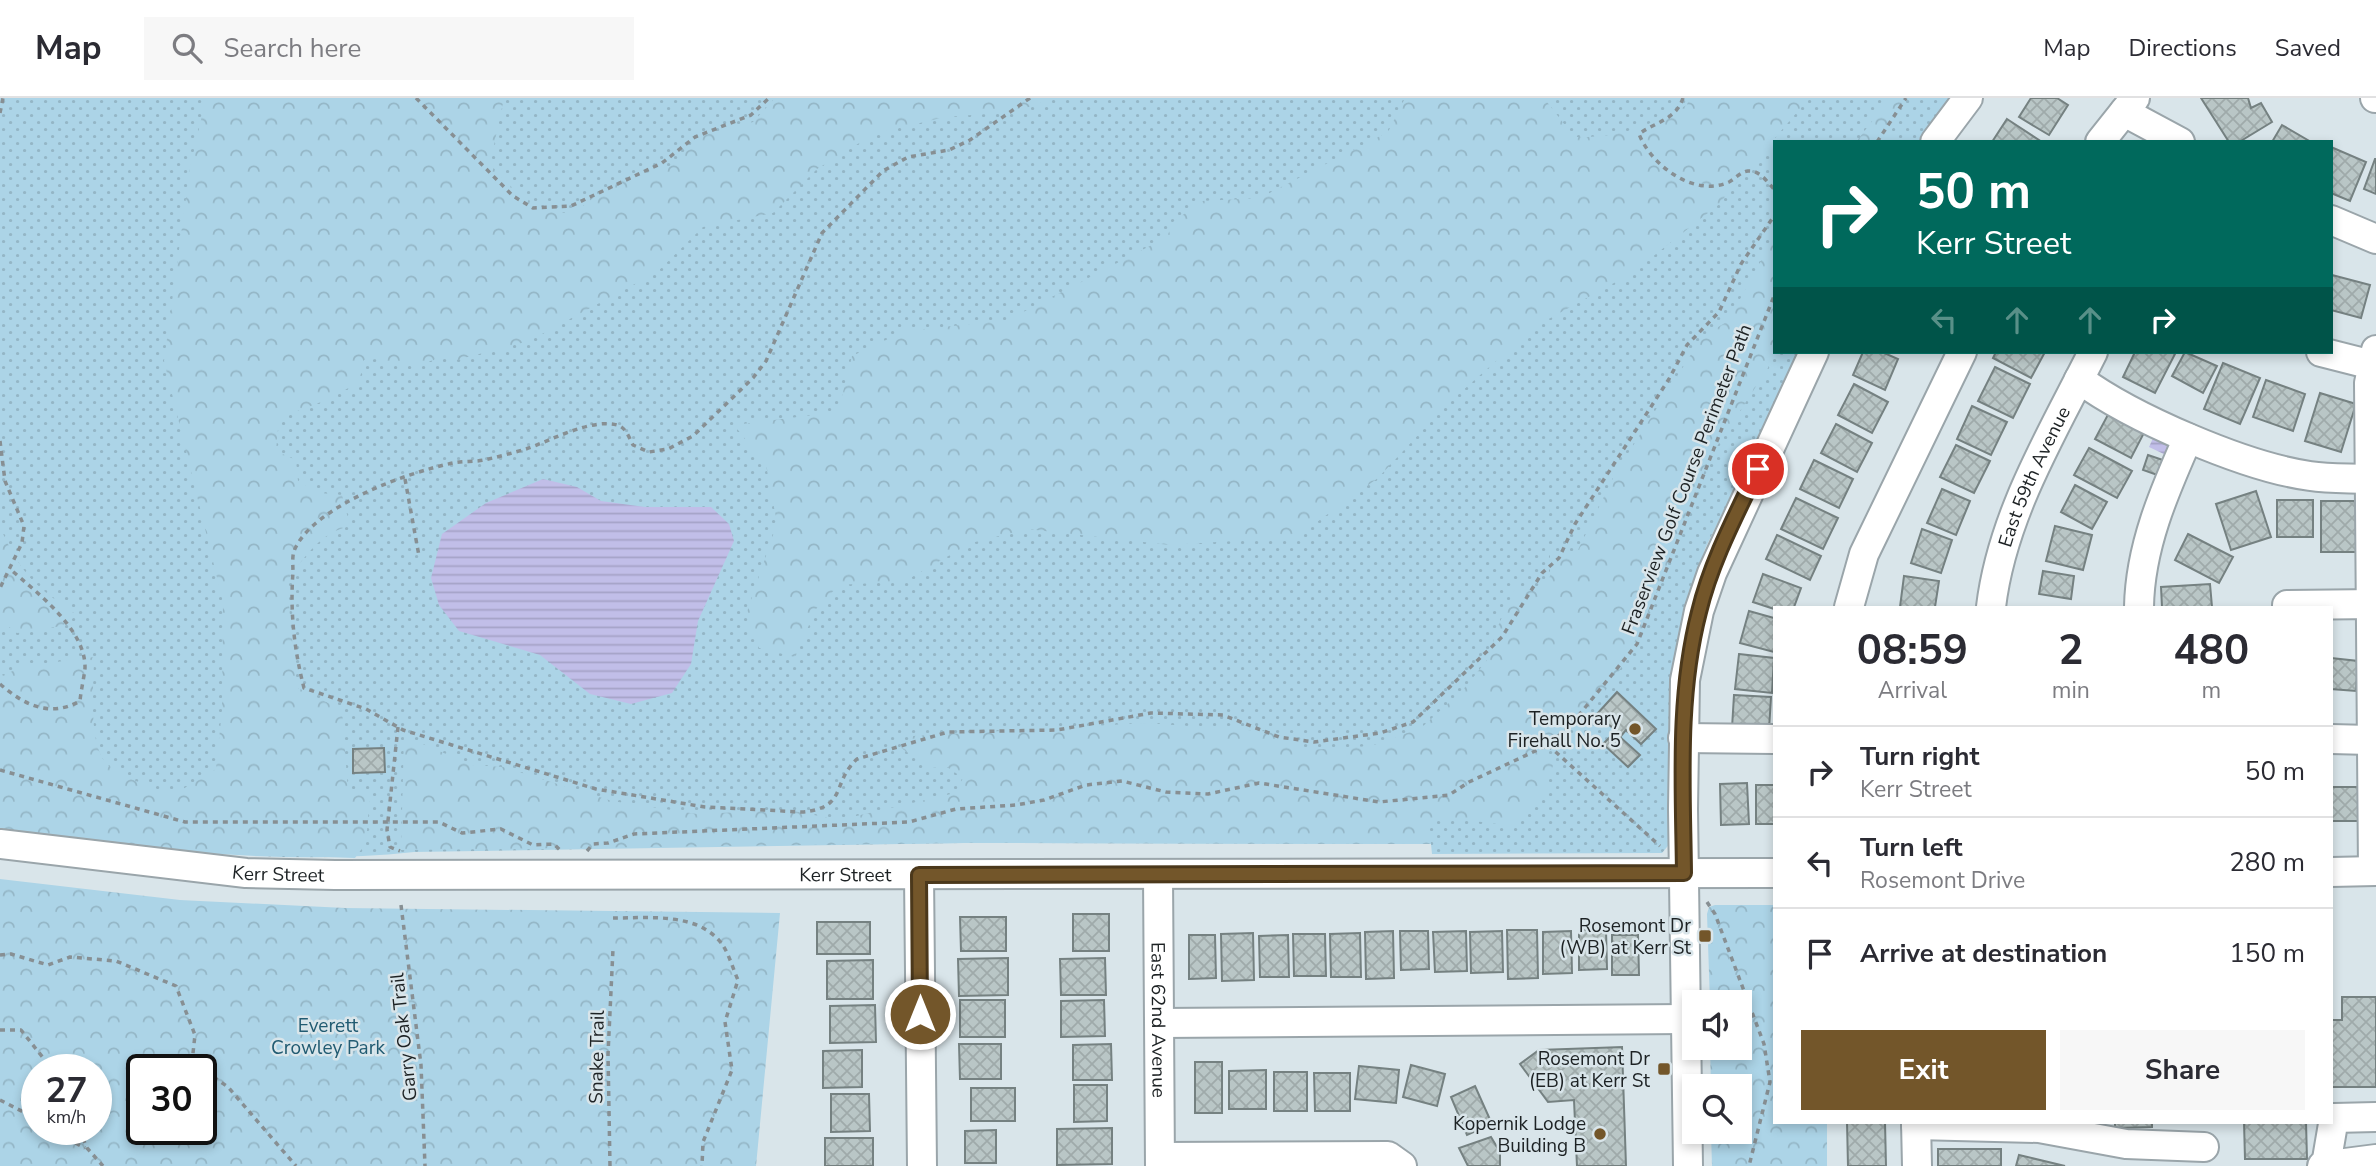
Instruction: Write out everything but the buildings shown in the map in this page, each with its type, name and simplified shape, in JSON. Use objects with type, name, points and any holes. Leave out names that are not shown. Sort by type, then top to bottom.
[{"type":"street","points":[[1936,140],[1968,98]]},
{"type":"street","points":[[2102,140],[2129,105],[2177,140]]},
{"type":"street","points":[[2333,221],[2376,239]]},
{"type":"street","points":[[1686,990],[1683,738],[1685,680],[1703,598],[1723,543],[1813,354]]},
{"type":"street","points":[[1849,606],[1864,554],[1961,354]]},
{"type":"street","name":"East 59th Avenue","points":[[1991,606],[1995,574],[2006,536],[2092,354]]},
{"type":"street","points":[[2333,354],[2375,360],[2369,383],[2368,479],[2373,604],[2370,740],[2375,871],[2333,872]]},
{"type":"street","points":[[2079,379],[2188,438],[2281,471],[2311,477],[2368,479]]},
{"type":"street","points":[[2139,606],[2139,582],[2148,541],[2166,487],[2188,438]]},
{"type":"street","points":[[2287,604],[2373,604]]},
{"type":"street","points":[[1683,738],[1773,739]]},
{"type":"street","points":[[2333,739],[2370,740]]},
{"type":"street","name":"Kerr Street","points":[[0,844],[246,873],[1773,873]]},
{"type":"street","name":"East 62nd Avenue","points":[[1158,874],[1160,1161]]},
{"type":"street","points":[[919,875],[922,1166]]},
{"type":"street","points":[[1160,1023],[1682,1019]]},
{"type":"street","points":[[1687,1060],[1688,1166]]},
{"type":"street","points":[[2333,1123],[2334,1118],[2376,1117]]},
{"type":"street","points":[[1917,1166],[1916,1124],[2092,1130],[2126,1144],[2204,1145]]},
{"type":"street","points":[[2333,1124],[2324,1165],[2376,1159]]},
{"type":"street","points":[[1160,1161],[1388,1156],[1402,1166]]},
{"type":"path","points":[[0,113],[2,98]]},
{"type":"path","points":[[416,98],[513,196],[533,208],[571,206],[583,201],[662,163],[695,137],[751,115],[769,98]]},
{"type":"path","points":[[1030,98],[960,145],[949,150],[908,157],[883,171],[822,233],[766,361],[714,419],[693,436],[668,449],[649,452],[633,445],[625,429],[618,425],[601,425],[562,434],[529,448],[484,460],[453,463],[404,478],[365,492],[323,515],[295,551],[291,606],[297,660],[304,688],[366,709],[398,727],[596,789],[705,807],[802,812],[818,810],[835,800],[850,765],[857,759],[948,732],[1057,730],[1152,713],[1175,712],[1223,715],[1279,737],[1314,742],[1403,727],[1502,637],[1542,573],[1559,558],[1576,524],[1669,379],[1687,345],[1719,312],[1741,264],[1773,217]]},
{"type":"path","points":[[1683,98],[1680,108],[1668,119],[1639,134],[1662,167],[1678,178],[1702,185],[1728,183],[1748,172],[1759,173],[1773,189]]},
{"type":"path","points":[[1878,140],[1906,98]]},
{"type":"path","name":"Fraserview Golf Course Perimeter Path","points":[[587,851],[593,844],[608,843],[634,834],[909,822],[956,808],[1016,805],[1044,800],[1086,785],[1122,780],[1166,792],[1208,794],[1259,783],[1379,802],[1449,795],[1469,782],[1548,745],[1570,726],[1637,644],[1773,299]]},
{"type":"path","points":[[0,441],[5,481],[24,526],[22,544],[0,588]]},
{"type":"path","points":[[404,478],[419,556]]},
{"type":"path","points":[[0,684],[16,698],[40,707],[64,710],[80,701],[85,665],[72,630],[57,609],[10,569]]},
{"type":"path","points":[[398,727],[388,823],[390,847],[405,854]]},
{"type":"path","points":[[1548,745],[1662,847]]},
{"type":"path","points":[[0,770],[185,822],[439,822],[462,833],[500,829],[533,845],[554,844],[561,851]]},
{"type":"path","points":[[1706,900],[1715,914],[1766,1057],[1770,1082],[1749,1166]]},
{"type":"path","name":"Garry Oak Trail","points":[[401,905],[421,1065],[425,1166]]},
{"type":"path","points":[[613,918],[659,918],[699,924],[722,944],[738,980],[724,1022],[732,1070],[703,1142],[702,1166]]},
{"type":"path","name":"Snake Trail","points":[[610,1166],[608,1055],[613,949]]},
{"type":"path","points":[[0,955],[11,954],[48,965],[70,957],[116,961],[176,986],[195,1035],[192,1062],[228,1087],[296,1166]]},
{"type":"path","points":[[0,1030],[21,1030],[40,1054]]},
{"type":"path","points":[[0,1100],[21,1111]]},
{"type":"path","points":[[81,1145],[87,1148]]},
{"type":"path","points":[[86,1145],[103,1166]]},
{"type":"green space","points":[[0,98],[1952,98],[1921,140],[1773,140],[1773,354],[1799,354],[1705,549],[1684,621],[1672,841],[1662,853],[1432,854],[1431,844],[964,843],[414,852],[310,857],[207,853],[0,830]]},
{"type":"green space","points":[[206,98],[504,98],[490,164],[526,198],[547,209],[573,214],[612,183],[670,166],[701,136],[753,122],[775,98],[1055,98],[1014,112],[945,117],[874,134],[817,169],[773,213],[703,227],[657,272],[529,341],[456,360],[437,356],[434,360],[412,366],[407,361],[386,368],[376,359],[364,360],[359,382],[329,399],[279,418],[276,451],[296,460],[298,481],[320,493],[342,495],[350,526],[321,540],[287,581],[296,687],[342,710],[348,791],[370,793],[366,843],[355,858],[178,852],[0,830],[0,676],[26,666],[94,657],[93,714],[97,744],[108,765],[122,775],[173,795],[216,769],[222,710],[223,602],[164,361],[190,168]]},
{"type":"green space","points":[[1405,98],[1544,98],[1574,137],[1591,137],[1633,130],[1687,105],[1689,98],[1809,98],[1718,205],[1632,273],[1536,326],[1445,406],[1378,478],[1296,537],[1170,545],[1027,529],[971,543],[905,581],[839,585],[816,609],[795,657],[759,648],[746,615],[777,523],[766,465],[734,425],[838,412],[852,356],[905,331],[1008,320],[1167,237],[1173,222],[1202,201],[1260,198],[1388,132]]},
{"type":"green space","points":[[1890,98],[1904,98],[1888,140],[1858,140]]},
{"type":"green space","points":[[1773,239],[1773,346],[1768,368],[1710,457],[1644,624],[1616,677],[1582,720],[1545,751],[1553,765],[1545,793],[1513,826],[1443,817],[1428,820],[1431,844],[964,843],[401,850],[404,736],[472,765],[503,767],[612,801],[697,814],[789,810],[839,820],[955,793],[963,778],[947,767],[929,768],[900,747],[913,736],[1145,723],[1275,732],[1308,750],[1371,746],[1421,728],[1462,691],[1492,654],[1494,635],[1516,586],[1542,588],[1550,576],[1550,551],[1577,552],[1615,474],[1702,337],[1728,321]]},
{"type":"green space","points":[[0,527],[15,557],[31,578],[50,596],[77,615],[62,626],[17,633],[0,620]]},
{"type":"green space","name":"Everett Crowley Park","points":[[0,879],[180,900],[345,908],[780,913],[756,1166],[0,1166]]},
{"type":"green space","points":[[1715,905],[1773,905],[1773,1124],[1827,1124],[1827,1166],[1712,1166],[1711,1144],[1752,1144],[1752,1074],[1711,1074],[1710,1060],[1752,1060],[1752,990],[1710,990],[1709,907]]},
{"type":"shaded area","points":[[2154,436],[2173,445],[2168,456],[2149,447]]},
{"type":"shaded area","points":[[543,479],[577,487],[601,501],[645,507],[711,507],[729,524],[734,541],[698,621],[691,664],[672,693],[631,704],[590,694],[540,655],[459,631],[439,605],[431,578],[442,534],[486,503]]},
{"type":"place","name":"Temporary Firehall No. 5","points":[[1635,729]]},
{"type":"place","name":"Rosemont Dr (WB) at Kerr St","points":[[1705,936]]},
{"type":"place","name":"Rosemont Dr (EB) at Kerr St","points":[[1664,1069]]},
{"type":"place","name":"Kopernik Lodge Building B","points":[[1600,1134]]},
{"type":"route","points":[[920,1014],[919,875],[1684,873],[1682,809],[1685,680],[1699,611],[1712,573],[1758,469]]}]
